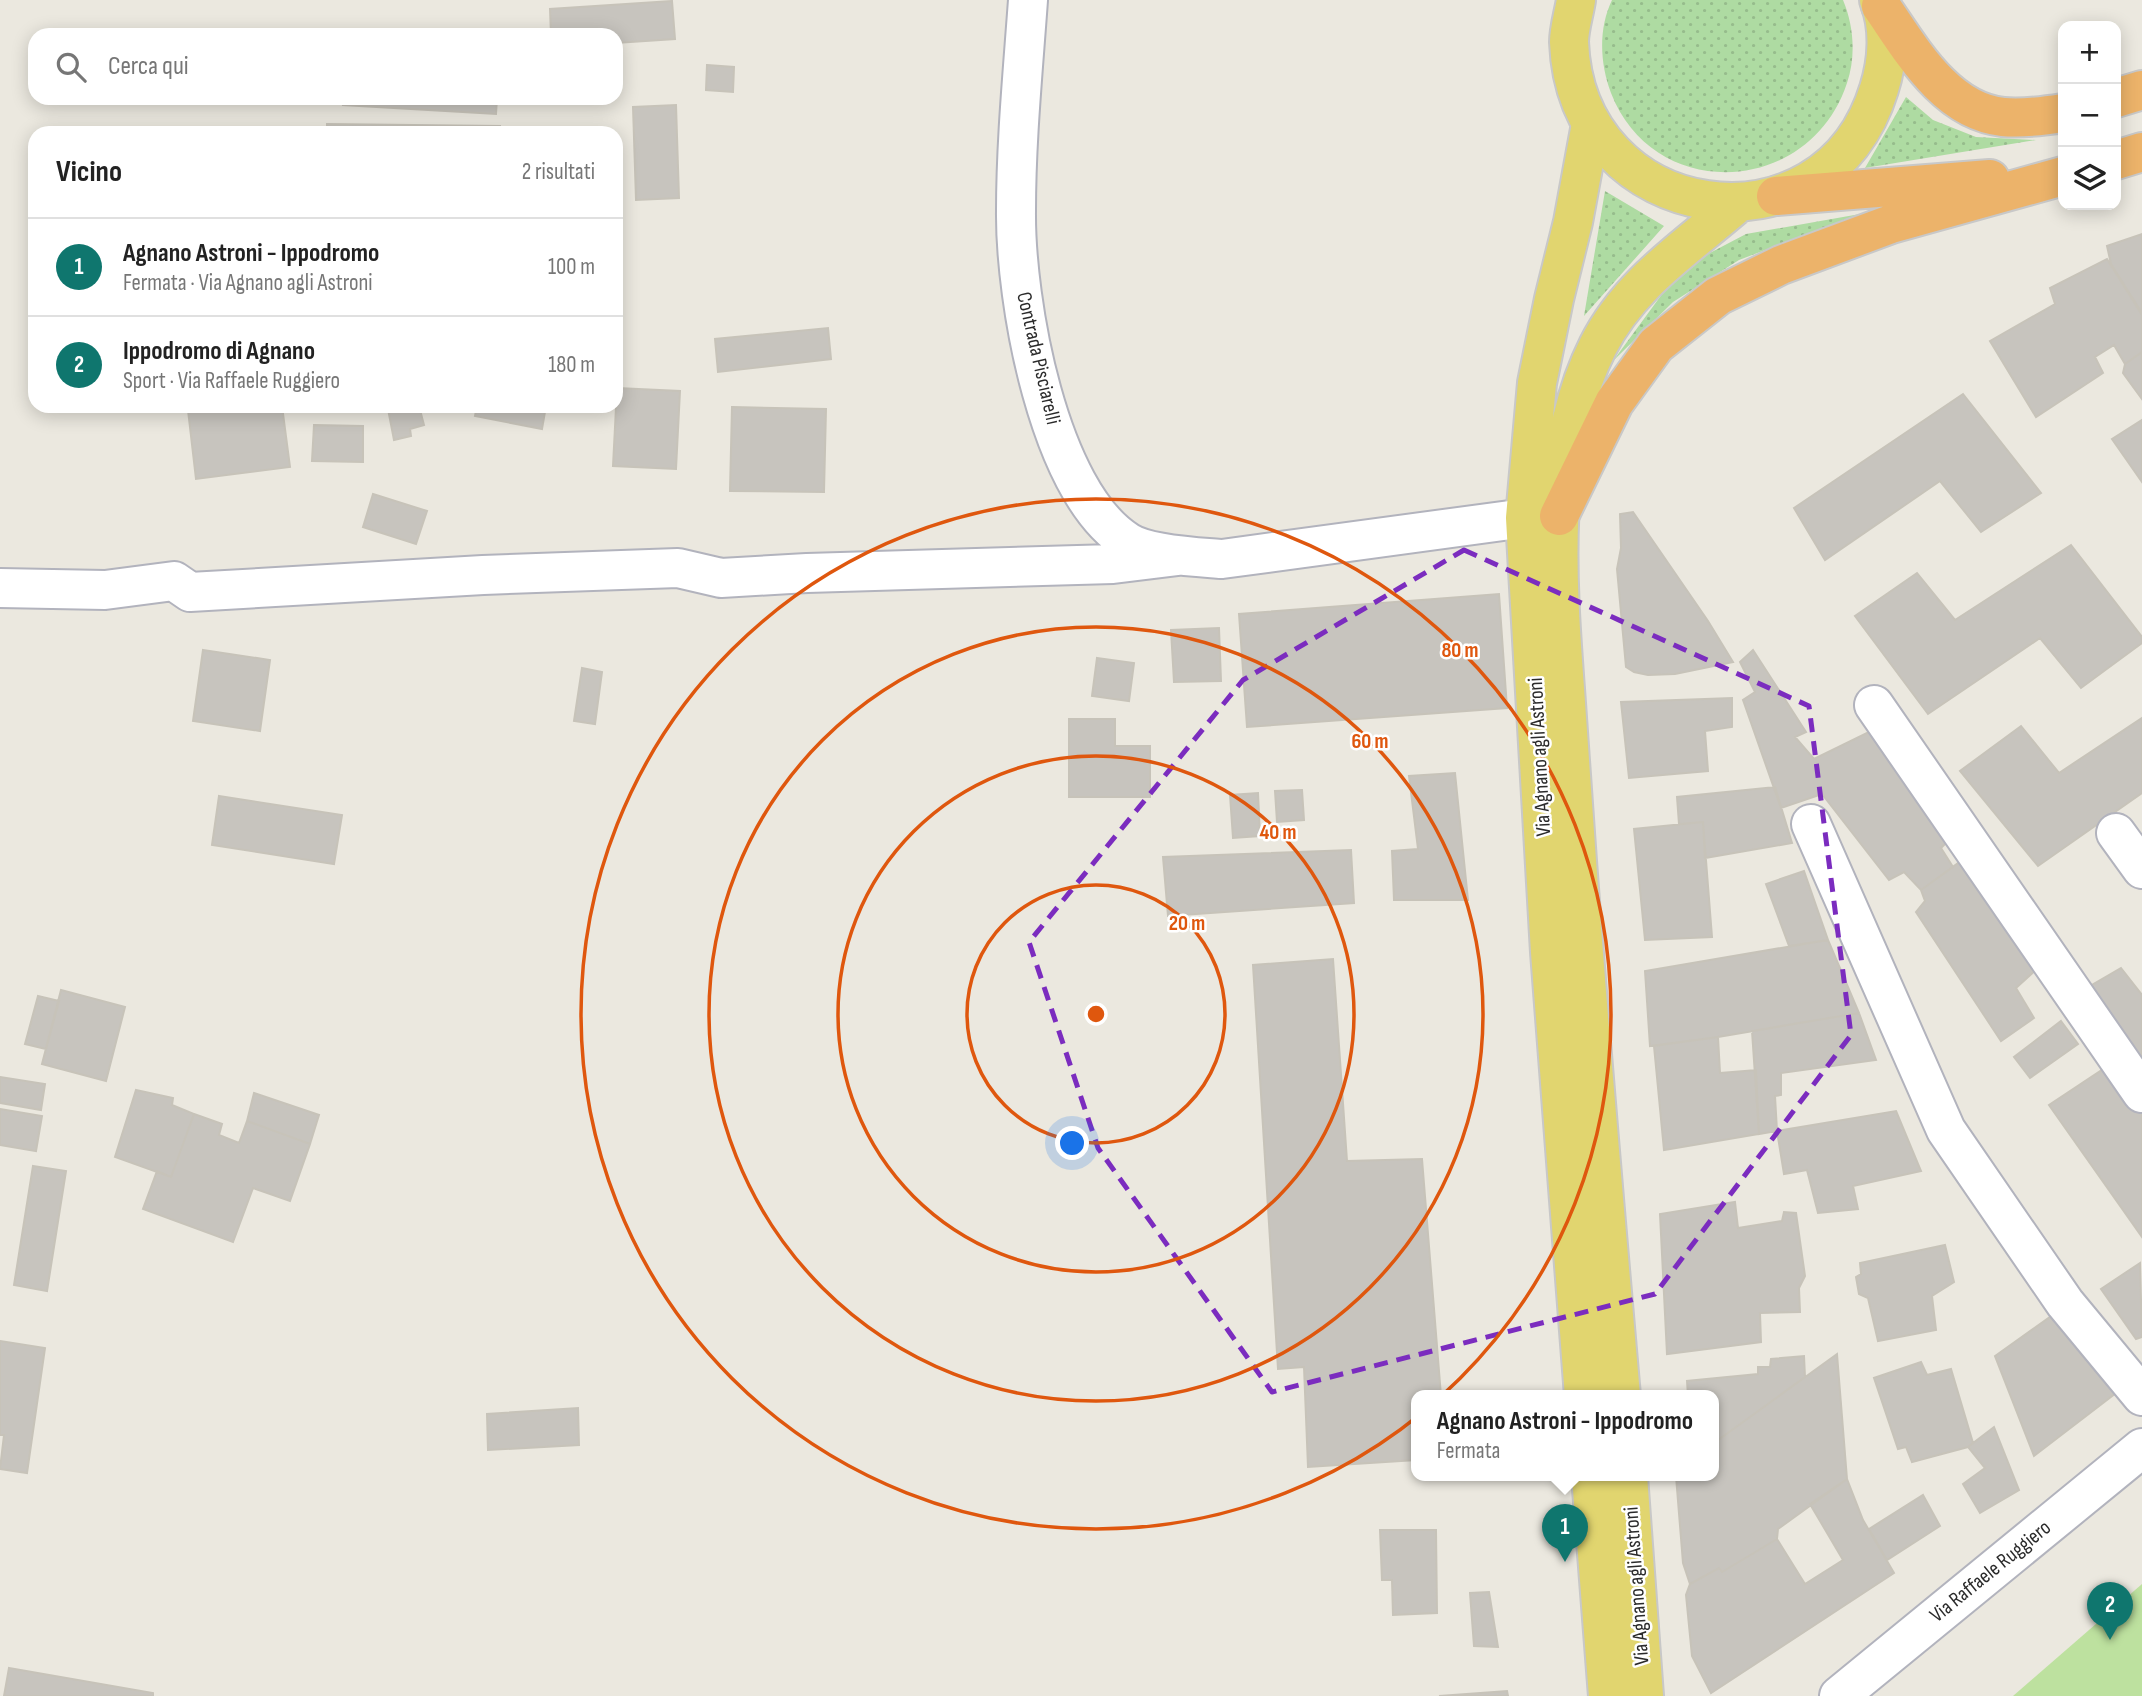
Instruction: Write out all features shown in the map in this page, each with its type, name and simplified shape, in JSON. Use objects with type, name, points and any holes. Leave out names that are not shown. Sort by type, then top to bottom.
[{"type":"highway","points":[[1880,3],[1931,77],[1970,107],[2001,117],[2058,114]]},
{"type":"highway","points":[[2121,96],[2142,90]]},
{"type":"highway","points":[[2121,158],[2142,152]]},
{"type":"highway","points":[[1776,196],[2058,175]]},
{"type":"highway","points":[[1542,517],[1614,403],[1656,345],[1718,296],[1781,265],[1891,224],[2058,176]]},
{"type":"main road","points":[[1576,0],[1569,40],[1574,83],[1591,124],[1618,159],[1653,184],[1695,199],[1738,203],[1776,196],[1807,182],[1835,162],[1857,137],[1874,107],[1884,74],[1886,40],[1880,3]]},
{"type":"main road","name":"Via Agnano agli Astroni","points":[[1584,1390],[1550,952],[1537,383],[1573,222],[1591,124]]},
{"type":"main road","name":"Via Agnano agli Astroni","points":[[1620,1390],[1591,1051],[1560,624],[1542,517],[1566,449],[1581,389],[1597,348],[1618,311],[1642,284],[1682,247],[1738,203]]},
{"type":"main road","name":"Via Agnano agli Astroni","points":[[1591,1481],[1608,1696]]},
{"type":"main road","name":"Via Agnano agli Astroni","points":[[1628,1481],[1649,1688]]},
{"type":"street","name":"Contrada Pisciarelli","points":[[1028,0],[1016,213],[1024,307],[1044,403],[1071,474],[1094,512],[1129,543],[1178,556],[1222,559],[1542,517]]},
{"type":"street","points":[[0,588],[106,590],[174,581],[190,592],[484,575],[678,568],[720,578],[1113,564],[1178,556]]},
{"type":"street","points":[[1874,705],[2142,1093]]},
{"type":"street","points":[[1811,824],[1946,1130],[2065,1303],[2142,1396]]},
{"type":"street","points":[[2116,833],[2142,869]]},
{"type":"street","name":"Via Raffaele Ruggiero","points":[[1839,1696],[2142,1448]]},
{"type":"highlighted area","points":[[1464,550],[1809,706],[1851,1035],[1655,1294],[1272,1392],[1098,1148],[1029,942],[1243,680]]},
{"type":"green space","points":[[1612,0],[1843,0],[1850,20],[1852,42],[1852,63],[1847,83],[1828,120],[1801,148],[1767,165],[1731,172],[1695,168],[1661,154],[1632,129],[1611,93],[1602,46],[1604,23]]},
{"type":"green space","points":[[1906,97],[1933,120],[1976,137],[2036,140],[1865,168]]},
{"type":"green space","points":[[1605,191],[1664,226],[1584,316]]},
{"type":"green space","points":[[1860,214],[1739,260],[1673,302],[1613,361],[1668,286],[1706,255],[1746,234]]},
{"type":"green space","points":[[2142,1584],[2142,1696],[2013,1696]]},
{"type":"building","points":[[672,1],[675,39],[623,43],[623,28],[551,28],[550,9]]},
{"type":"building","points":[[707,65],[734,67],[733,92],[706,90]]},
{"type":"building","points":[[343,105],[497,105],[496,114]]},
{"type":"building","points":[[676,105],[679,198],[636,200],[633,107]]},
{"type":"building","points":[[327,124],[500,126],[327,126]]},
{"type":"building","points":[[2142,234],[2142,313],[2111,264],[2107,246]]},
{"type":"building","points":[[2107,259],[2142,315],[2142,352],[2125,364],[2114,345],[2095,357],[2103,373],[2036,417],[1990,341],[2055,304],[2050,288]]},
{"type":"building","points":[[828,328],[831,359],[718,372],[715,339]]},
{"type":"building","points":[[2142,352],[2142,399],[2123,373],[2125,364]]},
{"type":"building","points":[[623,388],[680,391],[676,469],[613,466],[616,413],[623,413]]},
{"type":"building","points":[[1963,394],[2041,493],[1981,532],[1940,481],[1825,560],[1794,508]]},
{"type":"building","points":[[732,407],[826,409],[824,492],[730,491]]},
{"type":"building","points":[[188,413],[283,413],[290,467],[196,479]]},
{"type":"building","points":[[389,413],[421,413],[424,425],[410,429],[411,436],[394,440]]},
{"type":"building","points":[[476,413],[545,413],[542,429],[475,416]]},
{"type":"building","points":[[2142,420],[2142,482],[2112,439]]},
{"type":"building","points":[[314,425],[363,426],[363,462],[312,461]]},
{"type":"building","points":[[373,494],[427,511],[416,544],[363,527]]},
{"type":"building","points":[[1633,512],[1733,662],[1675,674],[1648,675],[1626,667],[1617,569],[1621,548],[1620,514]]},
{"type":"building","points":[[2071,545],[2142,637],[2142,643],[2081,688],[2040,638],[1928,714],[1855,616],[1917,573],[1955,620]]},
{"type":"building","points":[[1499,594],[1507,708],[1247,727],[1239,614]]},
{"type":"building","points":[[1219,628],[1221,681],[1174,682],[1171,630]]},
{"type":"building","points":[[203,650],[270,660],[260,731],[193,721]]},
{"type":"building","points":[[1753,650],[1806,732],[1795,737],[1814,759],[1873,730],[1950,839],[1941,848],[1953,867],[1921,890],[1904,872],[1889,880],[1822,794],[1781,808],[1743,700],[1755,692],[1740,662]]},
{"type":"building","points":[[1097,658],[1134,663],[1129,701],[1092,696]]},
{"type":"building","points":[[582,668],[602,672],[595,724],[574,721]]},
{"type":"building","points":[[1732,698],[1732,727],[1705,731],[1708,771],[1629,778],[1621,702]]},
{"type":"building","points":[[2142,718],[2142,793],[2038,866],[1960,771],[2021,726],[2059,773]]},
{"type":"building","points":[[1069,719],[1115,719],[1115,746],[1150,746],[1150,797],[1069,797]]},
{"type":"building","points":[[1455,773],[1468,900],[1394,900],[1392,851],[1418,849],[1409,776]]},
{"type":"building","points":[[1775,787],[1792,843],[1705,858],[1703,822],[1679,824],[1677,797]]},
{"type":"building","points":[[1302,790],[1304,820],[1277,822],[1275,791]]},
{"type":"building","points":[[1258,793],[1260,836],[1233,838],[1230,795]]},
{"type":"building","points":[[219,796],[342,815],[334,864],[212,845]]},
{"type":"building","points":[[1703,822],[1712,937],[1645,940],[1634,829]]},
{"type":"building","points":[[1351,850],[1354,903],[1168,916],[1163,857]]},
{"type":"building","points":[[1965,858],[2038,968],[2016,988],[2034,1018],[2001,1041],[1916,912],[1925,901],[1921,890]]},
{"type":"building","points":[[1804,871],[1828,940],[1789,946],[1766,884]]},
{"type":"building","points":[[1828,940],[1859,1013],[1650,1046],[1645,971]]},
{"type":"building","points":[[1333,959],[1347,1161],[1422,1159],[1441,1390],[1411,1390],[1411,1460],[1308,1467],[1304,1367],[1278,1369],[1253,965]]},
{"type":"building","points":[[2121,968],[2142,995],[2142,1059],[2090,986]]},
{"type":"building","points":[[61,990],[125,1007],[106,1081],[42,1064]]},
{"type":"building","points":[[38,996],[59,1001],[46,1049],[25,1044]]},
{"type":"building","points":[[1859,1013],[1876,1060],[1781,1073],[1781,1095],[1775,1096],[1777,1131],[1759,1134],[1752,1031]]},
{"type":"building","points":[[2061,1021],[2078,1044],[2030,1078],[2014,1057]]},
{"type":"building","points":[[1718,1037],[1720,1073],[1756,1070],[1759,1134],[1664,1150],[1654,1046]]},
{"type":"building","points":[[2111,1064],[2142,1110],[2142,1237],[2049,1105]]},
{"type":"building","points":[[0,1077],[45,1084],[41,1110],[0,1103]]},
{"type":"building","points":[[136,1090],[173,1098],[172,1105],[194,1114],[171,1177],[115,1157]]},
{"type":"building","points":[[254,1093],[319,1115],[310,1144],[247,1121]]},
{"type":"building","points":[[0,1109],[42,1116],[36,1151],[0,1145]]},
{"type":"building","points":[[1896,1111],[1921,1171],[1853,1186],[1858,1209],[1818,1213],[1807,1170],[1784,1174],[1777,1131]]},
{"type":"building","points":[[194,1114],[222,1124],[219,1135],[239,1143],[247,1121],[310,1144],[290,1201],[253,1188],[233,1242],[143,1209],[157,1171],[171,1177]]},
{"type":"building","points":[[33,1166],[66,1171],[47,1291],[14,1285]]},
{"type":"building","points":[[1735,1202],[1738,1228],[1782,1221],[1784,1212],[1796,1213],[1805,1276],[1799,1288],[1800,1312],[1760,1313],[1761,1342],[1667,1354],[1660,1214]]},
{"type":"building","points":[[1945,1245],[1954,1282],[1932,1296],[1936,1330],[1878,1341],[1868,1298],[1859,1294],[1856,1277],[1861,1274],[1860,1263]]},
{"type":"building","points":[[2140,1263],[2142,1337],[2136,1339],[2101,1289]]},
{"type":"building","points":[[2057,1312],[2116,1393],[2034,1456],[1995,1356]]},
{"type":"building","points":[[0,1341],[45,1348],[27,1473],[0,1469],[4,1435],[0,1435]]},
{"type":"building","points":[[1837,1354],[1847,1479],[1778,1529],[1777,1539],[1722,1572],[1719,1568],[1690,1584],[1683,1563],[1676,1481],[1719,1481],[1719,1439]]},
{"type":"building","points":[[1804,1356],[1805,1377],[1719,1439],[1719,1390],[1688,1390],[1687,1381],[1758,1374],[1758,1367],[1770,1367],[1771,1359]]},
{"type":"building","points":[[1921,1362],[1927,1375],[1951,1369],[1973,1443],[1968,1447],[1912,1462],[1906,1447],[1898,1449],[1874,1378]]},
{"type":"building","points":[[578,1408],[579,1445],[488,1450],[487,1414]]},
{"type":"building","points":[[1994,1427],[2019,1490],[1980,1513],[1963,1484],[1985,1468],[1968,1447]]},
{"type":"building","points":[[1847,1479],[1863,1520],[1894,1573],[1711,1693],[1692,1656],[1686,1595],[1690,1584],[1719,1568],[1722,1572],[1777,1539],[1805,1584],[1843,1560],[1810,1504]]},
{"type":"building","points":[[1923,1495],[1940,1526],[1887,1560],[1869,1529]]},
{"type":"building","points":[[1380,1530],[1436,1530],[1437,1613],[1393,1615],[1392,1580],[1382,1580]]},
{"type":"building","points":[[1489,1592],[1498,1647],[1474,1646],[1470,1593]]},
{"type":"building","points":[[9,1668],[153,1693],[153,1696],[4,1696]]},
{"type":"building","points":[[1507,1691],[1508,1696],[1439,1696]]},
{"type":"place","name":"Agnano Astroni - Ippodromo","points":[[1565,1562]]},
{"type":"place","name":"Ippodromo di Agnano","points":[[2110,1640]]}]
